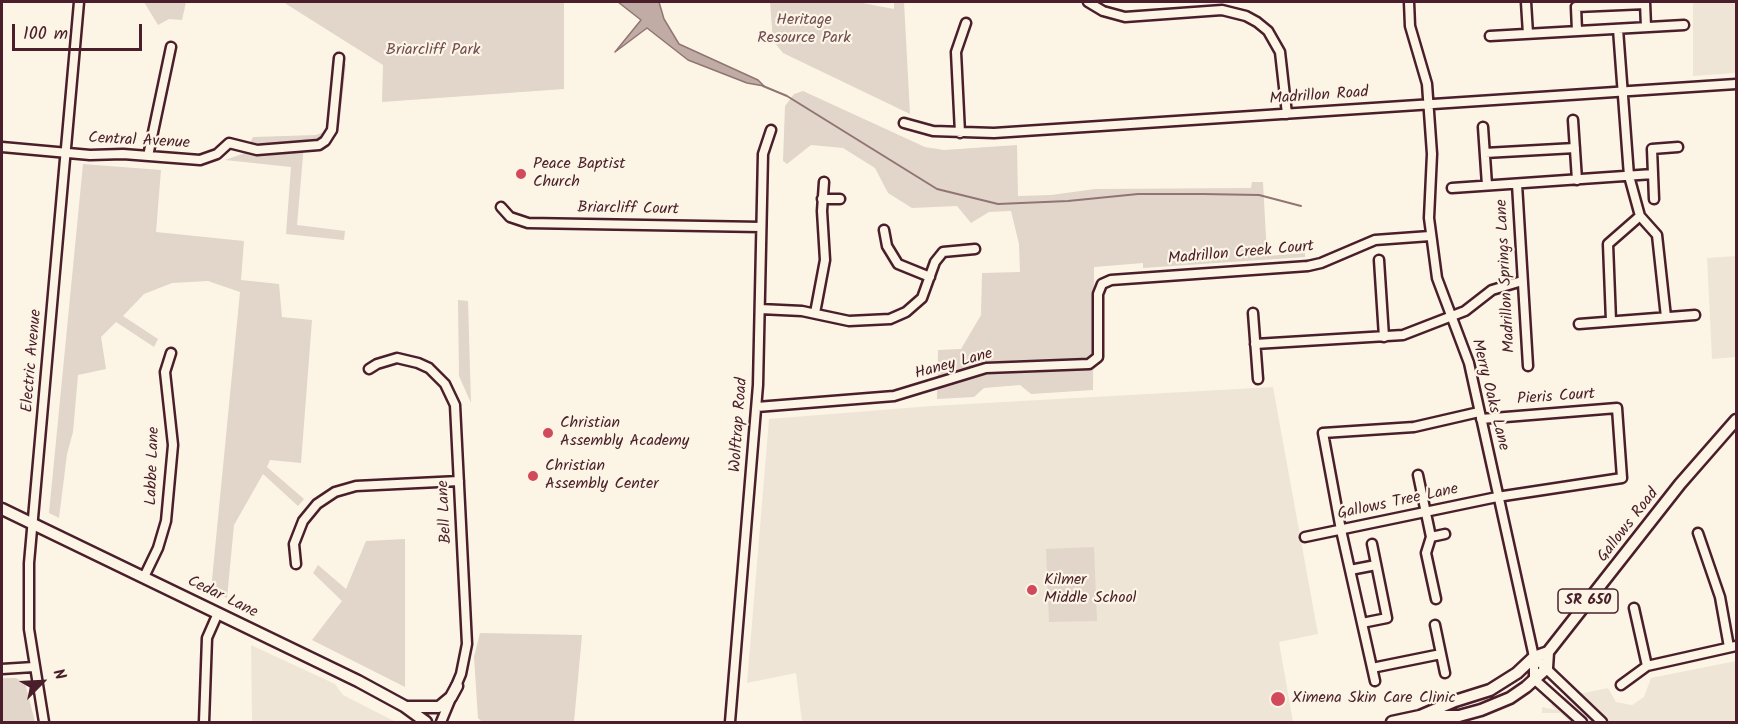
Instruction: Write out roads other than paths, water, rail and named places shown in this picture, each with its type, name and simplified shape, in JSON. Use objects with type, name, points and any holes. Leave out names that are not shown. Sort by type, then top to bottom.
[{"type":"main road","name":"Gallows Road","points":[[1548,652],[1680,484],[1737,420]]},
{"type":"main road","name":"Cedar Lane","points":[[2,509],[144,576],[406,707],[426,723]]},
{"type":"main road","points":[[1392,723],[1420,716],[1503,683],[1533,657],[1548,652],[1546,668],[1510,698],[1459,716],[1420,716]]},
{"type":"main road","points":[[406,707],[424,709],[438,707],[451,697],[457,686]]},
{"type":"street","name":"Electric Avenue","points":[[44,723],[34,667],[28,588],[79,2]]},
{"type":"street","points":[[1088,2],[1103,11],[1125,17],[1222,10],[1235,12],[1257,22],[1268,31],[1280,52],[1287,114]]},
{"type":"street","name":"Merry Oaks Lane","points":[[1409,2],[1410,26],[1424,68],[1429,105],[1432,154],[1430,236],[1437,278],[1465,349],[1533,657],[1534,680]]},
{"type":"street","points":[[1526,2],[1528,34]]},
{"type":"street","points":[[1577,31],[1576,7],[1645,3],[1646,27]]},
{"type":"street","points":[[960,133],[956,52],[966,23]]},
{"type":"street","points":[[1490,36],[1684,25]]},
{"type":"street","points":[[1618,29],[1629,176],[1640,216],[1657,235],[1666,317]]},
{"type":"street","points":[[148,156],[171,47]]},
{"type":"street","name":"Central Avenue","points":[[2,147],[200,160],[217,154],[229,143],[257,150],[319,145],[325,141],[332,130],[339,58]]},
{"type":"street","name":"Madrillon Road","points":[[904,123],[933,131],[960,133],[1737,84]]},
{"type":"street","points":[[1573,120],[1577,180]]},
{"type":"street","points":[[1483,127],[1487,185]]},
{"type":"street","name":"Wolftrap Road","points":[[730,723],[757,407],[763,149],[771,130]]},
{"type":"street","points":[[1654,199],[1652,149],[1678,147]]},
{"type":"street","points":[[1485,153],[1575,148]]},
{"type":"street","points":[[1452,188],[1653,174]]},
{"type":"street","points":[[815,313],[825,260],[822,199],[824,182]]},
{"type":"street","name":"Madrillon Springs Lane","points":[[1517,183],[1528,366]]},
{"type":"street","points":[[822,199],[840,199]]},
{"type":"street","name":"Briarcliff Court","points":[[501,207],[510,217],[528,223],[761,227]]},
{"type":"street","points":[[1611,321],[1608,244],[1640,216]]},
{"type":"street","points":[[884,230],[887,246],[898,264],[930,277]]},
{"type":"street","name":"Madrillon Creek Court","points":[[1122,279],[1308,266],[1321,263],[1375,240],[1430,236]]},
{"type":"street","points":[[760,309],[815,313],[849,321],[897,317],[922,298],[934,262],[944,252],[975,249]]},
{"type":"street","points":[[1379,260],[1384,337]]},
{"type":"street","name":"Haney Lane","points":[[757,407],[894,396],[986,368],[1089,364],[1098,357],[1098,294],[1102,284],[1122,279]]},
{"type":"street","points":[[1255,344],[1384,337],[1415,332],[1475,306],[1482,296],[1492,290],[1522,281]]},
{"type":"street","points":[[1253,313],[1258,379]]},
{"type":"street","points":[[1579,324],[1695,315]]},
{"type":"street","name":"Labbe Lane","points":[[144,576],[158,548],[166,520],[173,445],[165,372],[171,353]]},
{"type":"street","name":"Bell Lane","points":[[369,369],[387,360],[407,359],[429,368],[445,384],[455,405],[467,644],[457,686],[441,723]]},
{"type":"street","name":"Pieris Court","points":[[1480,415],[1617,408],[1622,478],[1497,498]]},
{"type":"street","points":[[1375,681],[1341,530],[1323,433],[1414,427],[1480,415]]},
{"type":"street","points":[[1418,475],[1431,537],[1426,553],[1436,599]]},
{"type":"street","points":[[296,564],[294,544],[303,521],[317,504],[335,492],[356,486],[459,481]]},
{"type":"street","name":"Gallows Tree Lane","points":[[1305,537],[1497,498]]},
{"type":"street","points":[[1621,685],[1647,666],[1733,646],[1720,597],[1698,533]]},
{"type":"street","points":[[1431,537],[1445,534]]},
{"type":"street","points":[[1362,623],[1387,618],[1372,544]]},
{"type":"street","points":[[1350,570],[1376,565]]},
{"type":"street","points":[[1634,608],[1647,666]]},
{"type":"street","points":[[204,723],[207,638],[219,613]]},
{"type":"street","points":[[1435,625],[1445,673]]},
{"type":"street","points":[[1372,668],[1441,654]]},
{"type":"street","points":[[1533,657],[1602,723]]},
{"type":"street","points":[[2,669],[34,667]]},
{"type":"street","points":[[1534,680],[1581,723]]},
{"type":"waterway","points":[[763,86],[787,96],[937,189],[998,204],[1068,201],[1138,194],[1203,194],[1259,195],[1301,206]]},
{"type":"place","name":"Peace Baptist Church","points":[[521,174]]},
{"type":"place","name":"Christian Assembly Academy","points":[[548,433]]},
{"type":"place","name":"Christian Assembly Center","points":[[533,476]]},
{"type":"place","name":"Kilmer Middle School","points":[[1032,590]]},
{"type":"place","name":"Ximena Skin Care Clinic","points":[[1278,699]]},
{"type":"park label","name":"Heritage Resource Park","points":[[804,30]]},
{"type":"park label","name":"Briarcliff Park","points":[[433,51]]}]
